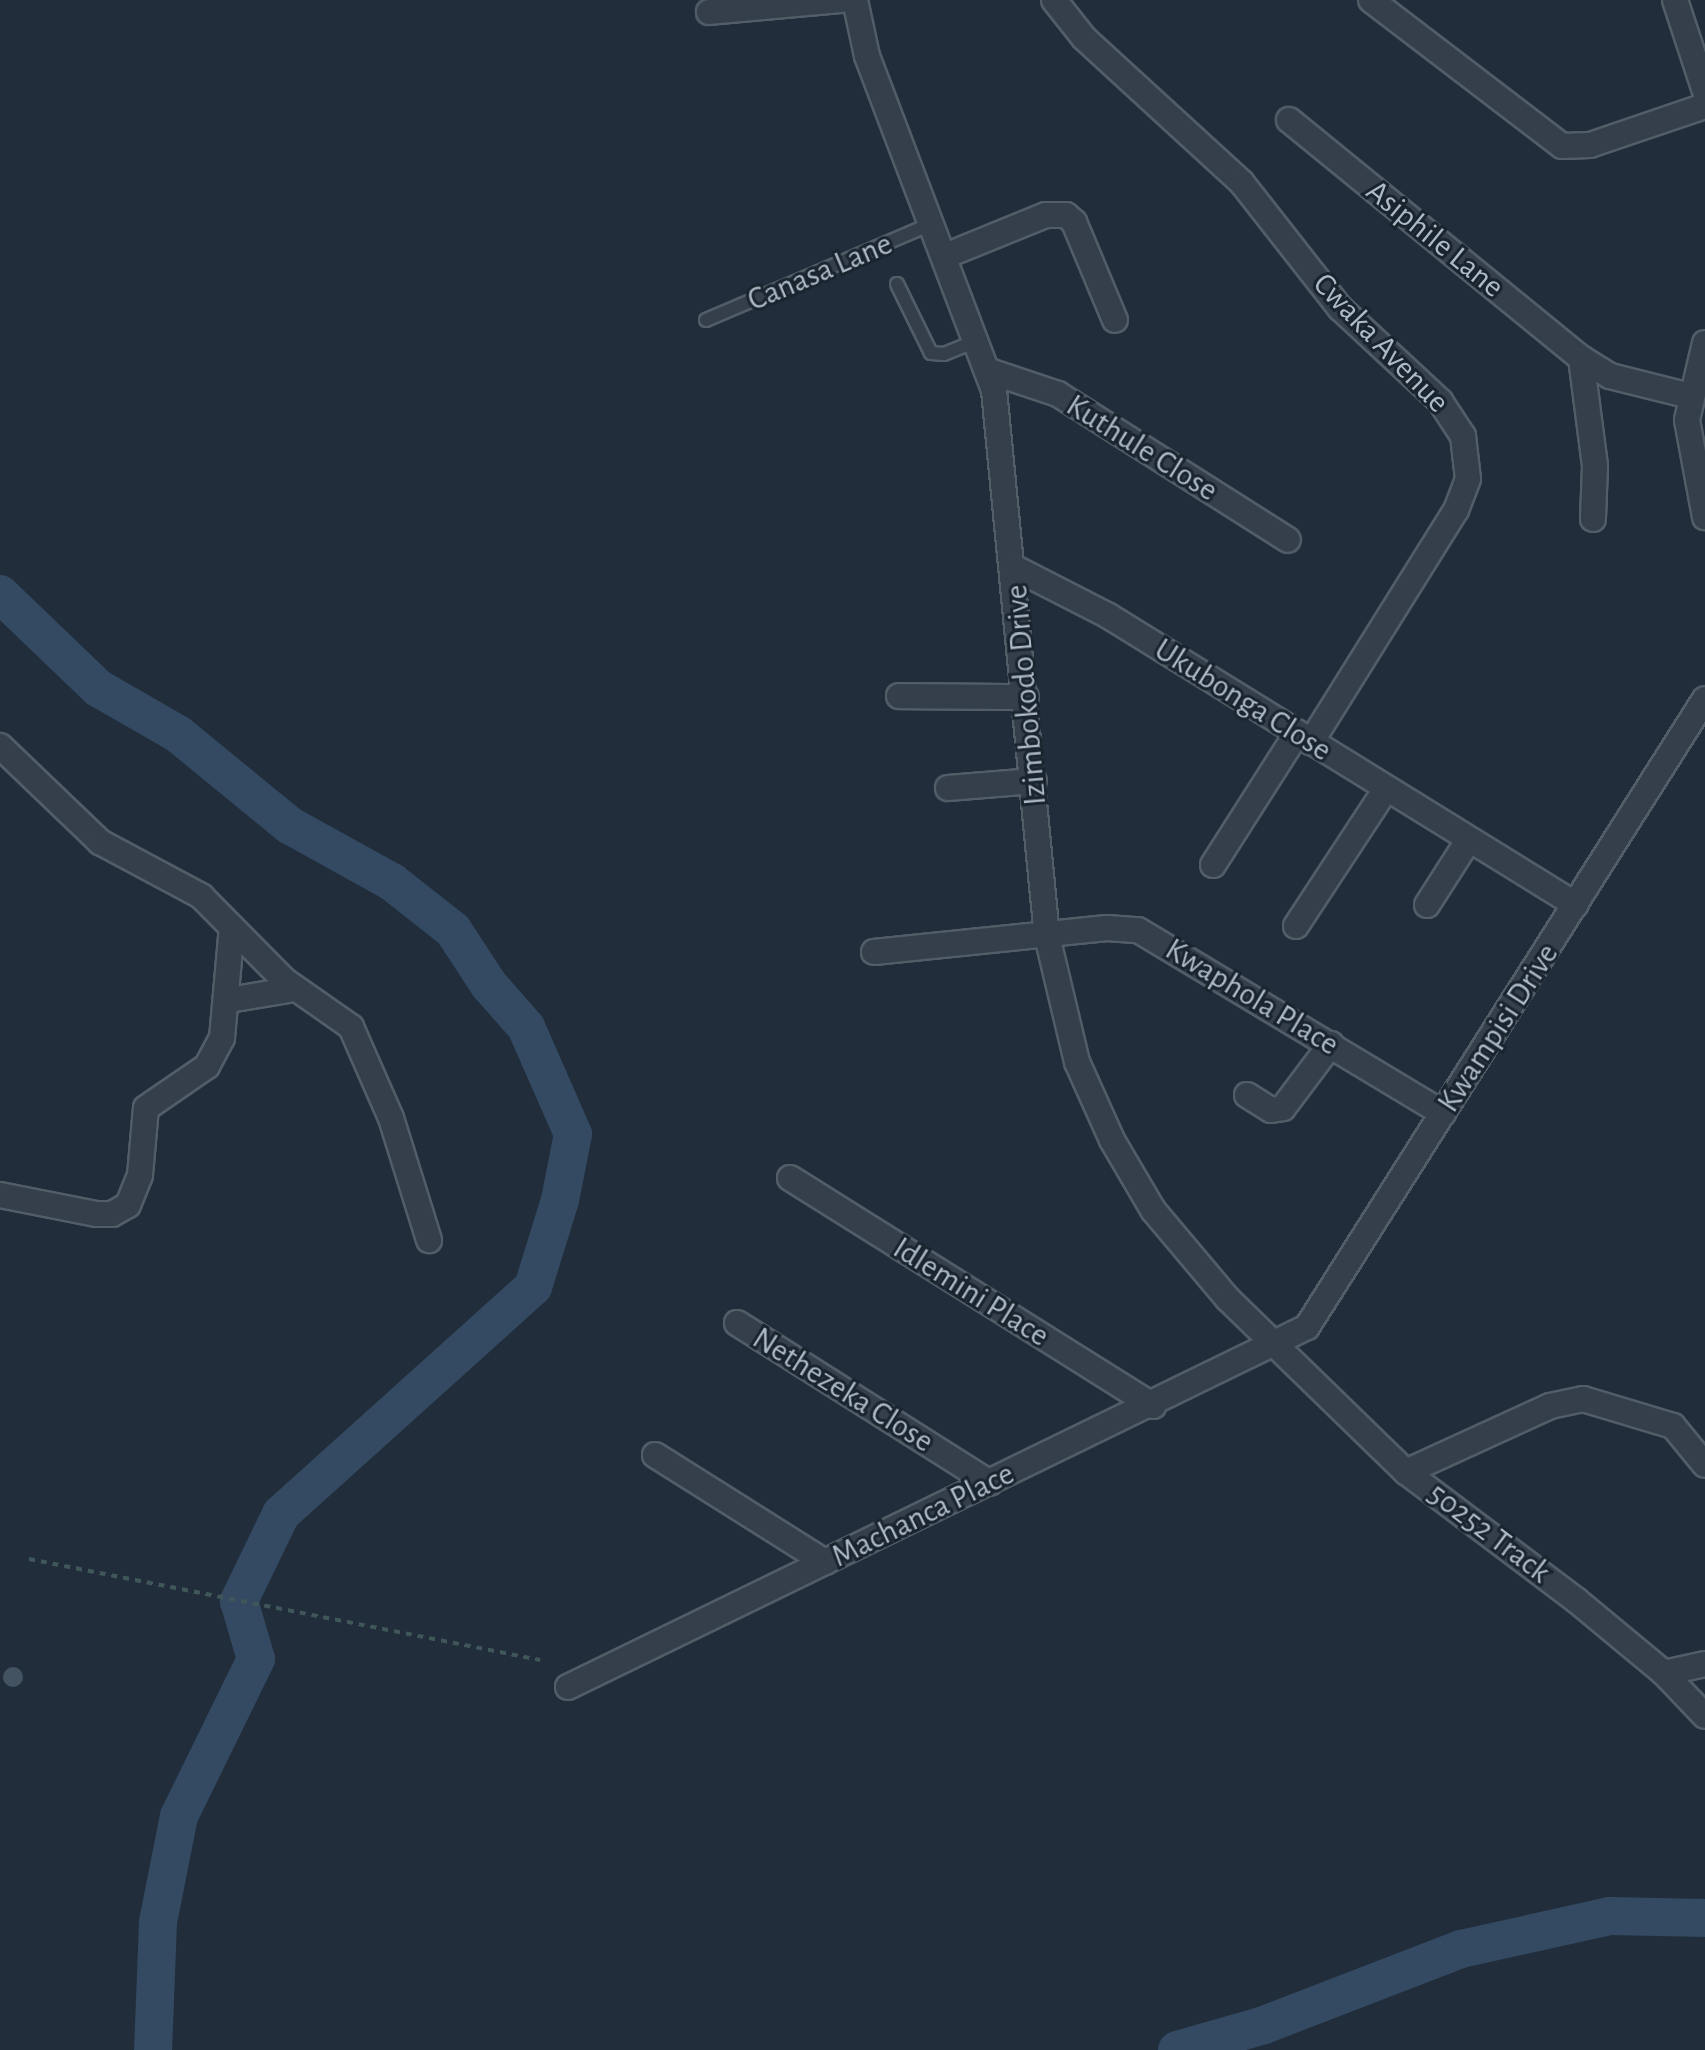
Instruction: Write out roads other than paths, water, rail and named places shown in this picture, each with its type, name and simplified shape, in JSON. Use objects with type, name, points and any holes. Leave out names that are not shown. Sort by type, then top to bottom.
[{"type":"street","points":[[709,12],[842,0]]},
{"type":"street","name":"Izimbokodo Drive","points":[[855,0],[867,56],[989,371],[1015,568],[1047,936],[1077,1062],[1129,1175],[1198,1268],[1279,1344]]},
{"type":"street","name":"Cwaka Avenue","points":[[1054,0],[1084,38],[1242,183],[1340,308],[1440,401],[1463,436],[1468,479],[1456,510],[1304,737],[1213,865]]},
{"type":"street","points":[[1371,0],[1562,146],[1590,145],[1705,106]]},
{"type":"street","points":[[1675,0],[1705,91]]},
{"type":"street","name":"Asiphile Lane","points":[[1289,120],[1581,358],[1610,376],[1690,396]]},
{"type":"street","points":[[945,256],[1046,215],[1066,215],[1074,222],[1115,320]]},
{"type":"street","points":[[1705,343],[1690,396],[1688,438],[1705,517]]},
{"type":"street","points":[[1581,358],[1595,466],[1593,519]]},
{"type":"street","name":"Kuthule Close","points":[[989,371],[1058,394],[1288,540]]},
{"type":"street","name":"Ukubonga Close","points":[[1015,568],[1107,615],[1576,905]]},
{"type":"street","points":[[899,696],[1026,697]]},
{"type":"street","name":"Kwampisi Drive","points":[[1279,1344],[1315,1318],[1705,699]]},
{"type":"street","points":[[0,746],[100,842],[201,896],[295,989],[333,1011],[364,1047],[429,1240]]},
{"type":"street","points":[[948,788],[1034,781]]},
{"type":"street","points":[[1296,926],[1386,789]]},
{"type":"street","points":[[1427,905],[1468,841]]},
{"type":"street","points":[[0,1195],[96,1214],[121,1212],[140,1175],[146,1108],[207,1066],[222,1038],[229,1000],[232,927]]},
{"type":"street","name":"Kwaphola Place","points":[[874,952],[1107,928],[1138,930],[1443,1113]]},
{"type":"street","points":[[229,1000],[295,989]]},
{"type":"street","points":[[1247,1095],[1271,1110],[1283,1108],[1331,1044]]},
{"type":"street","name":"Idlemini Place","points":[[790,1178],[1153,1406]]},
{"type":"street","name":"Nethezeka Close","points":[[737,1323],[990,1483]]},
{"type":"street","name":"Machanca Place","points":[[568,1687],[1279,1344]]},
{"type":"street","name":"50252 Track","points":[[1279,1344],[1406,1472],[1527,1560],[1664,1673],[1705,1716]]},
{"type":"street","points":[[1406,1472],[1550,1406],[1583,1399],[1673,1426],[1705,1465]]},
{"type":"street","points":[[655,1455],[825,1562]]},
{"type":"street","points":[[1664,1673],[1705,1664]]},
{"type":"lane","name":"Canasa Lane","points":[[706,320],[933,223]]},
{"type":"lane","points":[[897,284],[931,353],[944,354],[977,341]]},
{"type":"waterway","points":[[0,594],[98,688],[178,734],[289,825],[392,882],[453,930],[489,985],[526,1027],[573,1134],[560,1200],[533,1287],[281,1514],[239,1601],[256,1659],[179,1816],[158,1922],[153,2050]]},
{"type":"waterway","points":[[1177,2050],[1264,2025],[1461,1949],[1610,1916],[1705,1918]]}]
